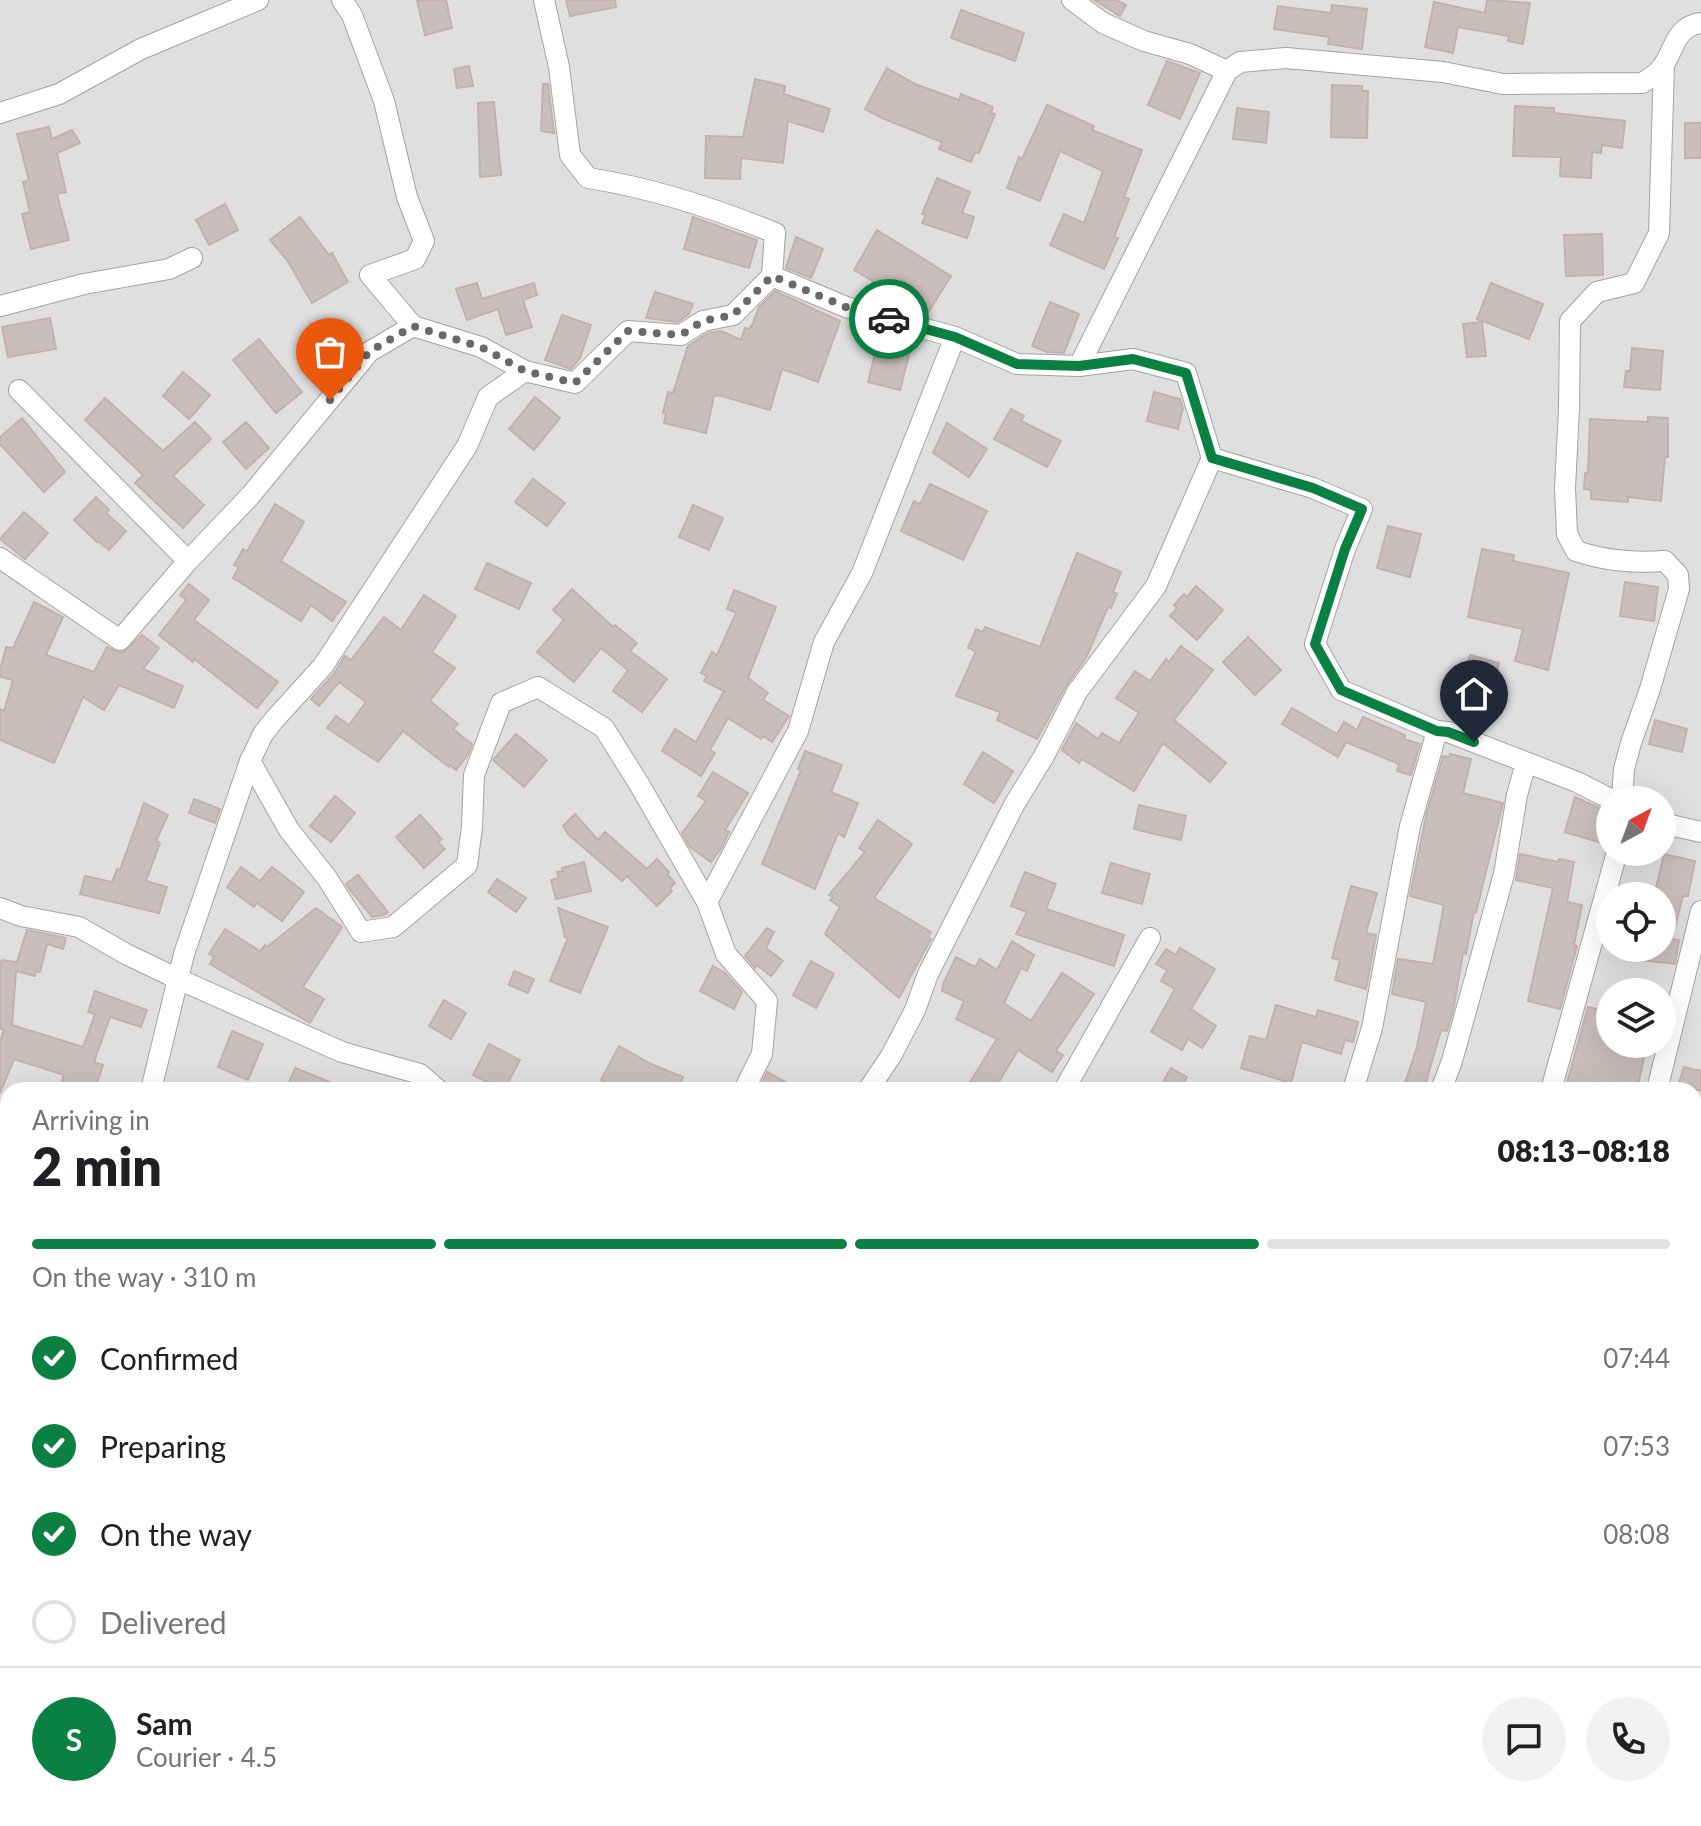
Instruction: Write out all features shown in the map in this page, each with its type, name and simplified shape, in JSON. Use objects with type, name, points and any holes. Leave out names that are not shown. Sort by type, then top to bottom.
[{"type":"street","points":[[0,113],[59,94],[141,49],[258,0]]},
{"type":"street","points":[[342,0],[352,15],[384,101],[407,197],[424,241],[415,259],[370,275],[413,326],[481,347],[525,371],[575,383],[628,331],[681,335],[703,321],[733,315],[772,276],[775,233],[714,208],[630,184],[588,178],[570,155],[559,67],[544,0]]},
{"type":"street","points":[[1072,0],[1103,23],[1144,41],[1190,54],[1227,71]]},
{"type":"street","points":[[1079,366],[1227,71],[1240,62],[1286,58],[1443,72],[1503,84],[1642,83],[1655,75],[1664,64],[1677,37],[1686,27],[1701,23]]},
{"type":"street","points":[[1624,786],[1628,756],[1679,589],[1678,575],[1665,561],[1634,563],[1607,560],[1576,551],[1567,534],[1565,488],[1570,321],[1597,292],[1634,283],[1659,233],[1664,64]]},
{"type":"street","points":[[0,306],[84,284],[169,269],[192,258]]},
{"type":"street","points":[[772,276],[846,307],[955,337],[1017,364],[1079,366],[1133,359],[1186,373],[1212,458],[1156,586],[1077,692],[1014,805],[928,974],[915,1010],[891,1056],[873,1082]]},
{"type":"street","points":[[0,558],[120,640],[188,561],[250,496],[369,352],[413,326]]},
{"type":"street","points":[[707,902],[798,731],[824,642],[862,573],[955,337]]},
{"type":"street","points":[[153,1082],[189,940],[250,761],[263,734],[323,666],[467,446],[488,397],[525,371]]},
{"type":"street","points":[[19,390],[188,561]]},
{"type":"street","points":[[1212,458],[1313,488],[1362,509],[1345,549],[1315,644],[1341,690],[1437,731],[1448,732],[1596,792]]},
{"type":"street","points":[[250,761],[289,830],[327,878],[361,932],[393,927],[467,865],[474,775],[501,703],[538,687],[604,728],[707,902],[726,954],[767,1001],[762,1054],[748,1082]]},
{"type":"street","points":[[1355,1082],[1372,1028],[1410,826],[1437,731]]},
{"type":"street","points":[[1444,1082],[1504,874],[1517,795],[1526,763]]},
{"type":"street","points":[[1676,826],[1701,832]]},
{"type":"street","points":[[1553,1082],[1613,866]]},
{"type":"street","points":[[0,908],[21,916],[79,927],[178,979],[342,1052],[420,1074],[429,1082]]},
{"type":"street","points":[[1659,1082],[1701,911]]},
{"type":"street","points":[[1069,1082],[1150,938]]},
{"type":"shaded area","points":[[0,0],[1701,0],[1701,1082],[0,1082]]},
{"type":"building","points":[[417,0],[446,0],[452,28],[425,35]]},
{"type":"building","points":[[566,0],[615,0],[616,7],[570,16]]},
{"type":"building","points":[[1094,0],[1116,0],[1126,5],[1120,16]]},
{"type":"building","points":[[1487,0],[1530,3],[1523,44],[1508,41],[1509,36],[1458,27],[1453,53],[1425,47],[1434,2],[1485,13]]},
{"type":"building","points":[[1332,5],[1367,9],[1362,49],[1328,44],[1329,37],[1274,29],[1278,6],[1331,13]]},
{"type":"building","points":[[961,10],[1024,33],[1015,61],[951,38]]},
{"type":"building","points":[[1167,61],[1200,73],[1180,119],[1148,105]]},
{"type":"building","points":[[469,66],[473,86],[457,88],[454,69]]},
{"type":"building","points":[[887,68],[915,84],[959,100],[961,94],[993,107],[991,113],[995,114],[979,153],[975,152],[971,162],[939,149],[942,142],[865,109]]},
{"type":"building","points":[[755,79],[785,86],[784,94],[830,109],[823,132],[788,121],[783,163],[741,158],[740,179],[705,178],[706,136],[743,137]]},
{"type":"building","points":[[543,84],[548,84],[554,133],[541,131]]},
{"type":"building","points":[[1332,85],[1362,86],[1362,91],[1368,91],[1367,138],[1331,137]]},
{"type":"building","points":[[494,102],[501,175],[480,177],[478,103]]},
{"type":"building","points":[[1047,105],[1094,126],[1092,130],[1142,150],[1124,197],[1129,199],[1114,237],[1118,238],[1104,269],[1050,245],[1064,214],[1084,223],[1103,171],[1060,151],[1040,201],[1007,188],[1019,157],[1022,159]]},
{"type":"building","points":[[1515,106],[1554,108],[1554,113],[1625,121],[1622,148],[1602,145],[1601,153],[1592,152],[1591,178],[1560,176],[1561,157],[1513,156]]},
{"type":"building","points":[[1237,108],[1269,112],[1266,143],[1233,139]]},
{"type":"building","points":[[1685,123],[1701,123],[1701,158],[1685,158]]},
{"type":"building","points":[[49,127],[52,139],[72,130],[80,143],[57,153],[66,192],[57,194],[69,240],[31,249],[22,214],[30,212],[23,182],[29,180],[17,134]]},
{"type":"building","points":[[937,178],[970,192],[962,213],[974,217],[967,238],[922,223],[926,215],[922,214]]},
{"type":"building","points":[[225,204],[238,230],[209,245],[196,220]]},
{"type":"building","points":[[300,217],[329,255],[332,253],[348,282],[312,303],[287,260],[270,240]]},
{"type":"building","points":[[693,217],[757,240],[749,268],[684,249]]},
{"type":"building","points":[[877,230],[951,276],[927,314],[921,310],[920,314],[903,309],[908,302],[854,270]]},
{"type":"building","points":[[1602,234],[1603,275],[1566,276],[1564,235]]},
{"type":"building","points":[[796,237],[823,249],[811,278],[786,268]]},
{"type":"building","points":[[477,283],[482,299],[534,283],[537,295],[523,300],[532,327],[506,335],[498,309],[467,320],[456,289]]},
{"type":"building","points":[[1491,283],[1543,304],[1529,339],[1477,319]]},
{"type":"building","points":[[775,291],[840,321],[818,382],[782,369],[770,410],[718,395],[714,396],[706,433],[664,423],[668,392],[673,393],[688,346],[708,333],[721,331],[741,340],[759,307]]},
{"type":"building","points":[[655,292],[693,304],[689,314],[678,322],[646,318]]},
{"type":"building","points":[[1050,302],[1079,314],[1064,353],[1047,352],[1032,346]]},
{"type":"building","points":[[562,315],[591,325],[580,358],[571,369],[545,360]]},
{"type":"building","points":[[50,318],[56,349],[8,357],[2,327]]},
{"type":"building","points":[[1482,322],[1486,356],[1467,357],[1463,324]]},
{"type":"building","points":[[881,330],[913,339],[900,390],[868,382]]},
{"type":"building","points":[[259,339],[302,392],[276,413],[233,360]]},
{"type":"building","points":[[1632,348],[1663,351],[1660,390],[1624,387],[1626,371],[1630,371]]},
{"type":"building","points":[[183,372],[210,395],[189,419],[163,396]]},
{"type":"building","points":[[1154,392],[1180,399],[1183,408],[1178,429],[1147,421]]},
{"type":"building","points":[[535,397],[560,418],[534,450],[509,429]]},
{"type":"building","points":[[105,398],[163,451],[195,422],[211,439],[173,476],[204,505],[183,528],[135,483],[143,475],[85,420]]},
{"type":"building","points":[[1011,409],[1024,416],[1021,421],[1061,441],[1047,467],[994,439]]},
{"type":"building","points":[[1648,417],[1668,418],[1668,457],[1665,457],[1661,501],[1628,497],[1628,502],[1591,499],[1591,490],[1584,489],[1585,473],[1588,473],[1590,419],[1648,422]]},
{"type":"building","points":[[22,418],[65,472],[44,492],[0,444],[0,437]]},
{"type":"building","points":[[246,422],[269,448],[246,469],[223,442]]},
{"type":"building","points":[[947,423],[987,449],[969,477],[933,453]]},
{"type":"building","points":[[533,479],[565,503],[547,526],[515,502]]},
{"type":"building","points":[[930,484],[987,511],[963,560],[901,531],[914,501],[920,504]]},
{"type":"building","points":[[96,497],[109,510],[106,513],[126,531],[109,550],[74,520]]},
{"type":"building","points":[[275,504],[304,522],[281,561],[346,602],[332,621],[311,605],[301,621],[233,578],[239,567],[234,565],[243,549],[247,551]]},
{"type":"building","points":[[693,505],[723,518],[709,550],[679,537]]},
{"type":"building","points":[[24,512],[48,533],[25,559],[0,539]]},
{"type":"building","points":[[1388,526],[1421,534],[1410,577],[1377,568]]},
{"type":"building","points":[[1482,549],[1514,555],[1513,561],[1569,573],[1548,670],[1515,661],[1523,629],[1468,617]]},
{"type":"building","points":[[1077,553],[1121,572],[1113,592],[1117,594],[1111,608],[1108,607],[1086,658],[1066,686],[1037,739],[997,720],[1000,712],[956,696],[976,651],[968,648],[976,629],[983,632],[985,627],[1040,647]]},
{"type":"building","points":[[487,563],[531,583],[519,609],[475,589]]},
{"type":"building","points":[[1625,582],[1658,587],[1654,621],[1620,616]]},
{"type":"building","points":[[189,584],[209,600],[194,620],[278,682],[257,708],[159,635],[186,600],[180,595]]},
{"type":"building","points":[[1196,586],[1223,610],[1197,640],[1170,616],[1177,608],[1174,605],[1184,594],[1187,597]]},
{"type":"building","points":[[572,589],[613,627],[615,625],[637,643],[630,651],[667,679],[642,712],[613,691],[628,670],[601,648],[574,682],[537,652],[564,620],[553,610]]},
{"type":"building","points":[[734,590],[776,607],[748,678],[768,693],[763,700],[789,716],[772,742],[763,736],[761,739],[728,718],[710,750],[715,753],[701,776],[662,751],[675,729],[696,742],[724,691],[704,681],[707,676],[701,673],[712,652],[717,655],[736,613],[727,609]]},
{"type":"building","points":[[424,595],[456,616],[432,652],[455,668],[430,701],[458,724],[453,729],[472,744],[456,770],[403,731],[378,762],[327,728],[336,716],[349,725],[366,702],[339,682],[319,706],[311,699],[345,656],[351,660],[384,617],[401,630]]},
{"type":"building","points":[[34,602],[63,617],[46,655],[94,672],[107,647],[122,653],[142,635],[159,648],[143,669],[183,686],[174,708],[119,685],[104,710],[83,697],[54,763],[0,740],[0,709],[4,711],[13,680],[0,677],[0,670],[6,647],[13,648]]},
{"type":"building","points":[[1248,637],[1281,670],[1255,695],[1223,662]]},
{"type":"building","points":[[1181,646],[1213,670],[1174,720],[1226,763],[1210,782],[1163,743],[1134,791],[1082,759],[1079,763],[1062,750],[1076,723],[1098,739],[1102,733],[1119,743],[1139,713],[1116,698],[1135,671],[1150,681],[1166,659],[1169,662]]},
{"type":"building","points":[[1470,655],[1499,663],[1484,711],[1466,705],[1469,696],[1459,693],[1462,682],[1456,680],[1461,663],[1467,665]]},
{"type":"building","points":[[1292,708],[1337,734],[1344,722],[1357,730],[1363,717],[1405,735],[1404,739],[1420,744],[1411,775],[1397,771],[1399,764],[1346,742],[1338,757],[1282,724]]},
{"type":"building","points":[[1655,720],[1687,729],[1682,752],[1649,744]]},
{"type":"building","points":[[516,734],[547,760],[524,787],[493,760]]},
{"type":"building","points":[[805,751],[842,765],[831,792],[858,803],[844,837],[838,833],[815,889],[762,864],[801,770],[798,769]]},
{"type":"building","points":[[983,752],[1013,771],[994,803],[964,784]]},
{"type":"building","points":[[1450,754],[1471,759],[1463,793],[1503,803],[1474,911],[1466,954],[1463,953],[1447,1031],[1441,1030],[1426,1082],[1405,1082],[1417,1047],[1426,1002],[1392,994],[1398,959],[1433,964],[1444,905],[1410,896],[1426,816],[1443,756],[1449,757]]},
{"type":"building","points":[[713,772],[748,793],[725,830],[729,832],[711,862],[690,847],[682,833],[706,801],[698,796]]},
{"type":"building","points":[[335,796],[355,813],[331,842],[310,826]]},
{"type":"building","points":[[1575,797],[1596,807],[1596,841],[1565,832]]},
{"type":"building","points":[[194,799],[220,809],[215,823],[189,813]]},
{"type":"building","points":[[144,803],[168,815],[156,841],[160,843],[146,881],[167,887],[159,913],[80,894],[85,876],[112,882],[117,869],[120,870]]},
{"type":"building","points":[[1139,805],[1186,816],[1181,840],[1134,829]]},
{"type":"building","points":[[575,814],[598,840],[605,832],[647,869],[657,859],[675,883],[670,888],[672,891],[657,906],[627,876],[622,881],[568,834],[563,826]]},
{"type":"building","points":[[420,815],[442,839],[438,842],[445,849],[424,868],[396,837]]},
{"type":"building","points":[[878,820],[912,844],[874,898],[931,932],[928,937],[931,939],[899,998],[825,934],[840,907],[830,900],[833,897],[829,895],[865,852],[859,848]]},
{"type":"building","points":[[1520,854],[1574,862],[1567,902],[1582,905],[1574,945],[1577,946],[1560,1009],[1528,1001],[1553,888],[1516,880]]},
{"type":"building","points":[[1676,857],[1695,861],[1688,896],[1683,896],[1676,923],[1676,882],[1657,882],[1661,866],[1676,866]]},
{"type":"building","points":[[584,862],[591,891],[556,899],[551,880],[559,878],[557,872]]},
{"type":"building","points":[[1111,863],[1150,874],[1142,904],[1102,893]]},
{"type":"building","points":[[241,867],[260,881],[272,867],[304,892],[282,921],[257,903],[254,907],[227,887]]},
{"type":"building","points":[[1025,872],[1056,884],[1046,909],[1124,935],[1114,966],[1016,934],[1027,912],[1011,906]]},
{"type":"building","points":[[358,875],[388,912],[384,915],[372,917],[346,884]]},
{"type":"building","points":[[497,879],[526,898],[516,912],[488,892]]},
{"type":"building","points":[[1351,886],[1377,893],[1366,933],[1376,935],[1366,989],[1335,980],[1340,960],[1332,958]]},
{"type":"building","points":[[316,908],[342,927],[303,987],[324,999],[310,1023],[210,964],[214,957],[209,954],[225,929],[260,951]]},
{"type":"building","points":[[558,908],[608,927],[580,993],[550,981],[568,938],[565,937]]},
{"type":"building","points":[[767,928],[774,932],[766,948],[783,961],[771,976],[757,965],[755,968],[745,956]]},
{"type":"building","points":[[27,930],[66,938],[63,949],[47,944],[40,972],[36,971],[35,976],[16,971],[12,1025],[83,1047],[95,1014],[88,1012],[95,991],[147,1010],[141,1027],[110,1017],[94,1062],[103,1065],[98,1082],[62,1082],[64,1075],[14,1059],[5,1082],[0,1082],[0,1042],[4,1029],[0,1029],[0,963],[2,960],[16,962],[16,965]]},
{"type":"building","points":[[1012,941],[1034,955],[1027,971],[1021,968],[1004,1003],[1031,1021],[1062,973],[1094,994],[1056,1051],[1063,1055],[1052,1072],[1018,1050],[999,1082],[970,1082],[997,1039],[956,1019],[964,1001],[942,991],[943,984],[956,957],[975,967],[980,959],[997,970]]},
{"type":"building","points":[[1180,948],[1215,969],[1191,1009],[1216,1026],[1202,1048],[1188,1039],[1182,1050],[1151,1032],[1175,989],[1161,981],[1167,970],[1156,964],[1166,949],[1176,955]]},
{"type":"building","points":[[811,961],[834,974],[816,1008],[793,995]]},
{"type":"building","points":[[713,966],[725,973],[742,992],[734,1009],[700,991]]},
{"type":"building","points":[[514,971],[534,979],[528,993],[509,985]]},
{"type":"building","points":[[444,1000],[466,1013],[451,1039],[429,1026]]},
{"type":"building","points":[[1276,1005],[1316,1017],[1318,1010],[1358,1022],[1353,1042],[1345,1040],[1341,1054],[1302,1042],[1291,1082],[1241,1068],[1250,1036],[1266,1040]]},
{"type":"building","points":[[1588,1007],[1596,1009],[1596,1058],[1644,1058],[1639,1082],[1567,1082]]},
{"type":"building","points":[[232,1031],[263,1044],[248,1080],[218,1067]]},
{"type":"building","points":[[489,1044],[520,1060],[508,1082],[487,1082],[473,1075]]},
{"type":"building","points":[[619,1046],[683,1077],[681,1082],[601,1080]]},
{"type":"building","points":[[1684,1067],[1701,1071],[1701,1082],[1679,1082]]},
{"type":"building","points":[[295,1068],[330,1082],[289,1082]]},
{"type":"building","points":[[1171,1068],[1187,1077],[1184,1082],[1163,1082]]},
{"type":"building","points":[[767,1072],[785,1082],[763,1082]]},
{"type":"way so far","points":[[330,400],[369,352],[413,326],[481,347],[525,371],[575,383],[628,331],[681,335],[703,321],[733,315],[772,276],[846,307],[889,319]]},
{"type":"route","points":[[889,319],[955,337],[1017,364],[1079,366],[1133,359],[1186,373],[1212,458],[1313,488],[1362,509],[1345,549],[1315,644],[1341,690],[1437,731],[1474,742]]}]
